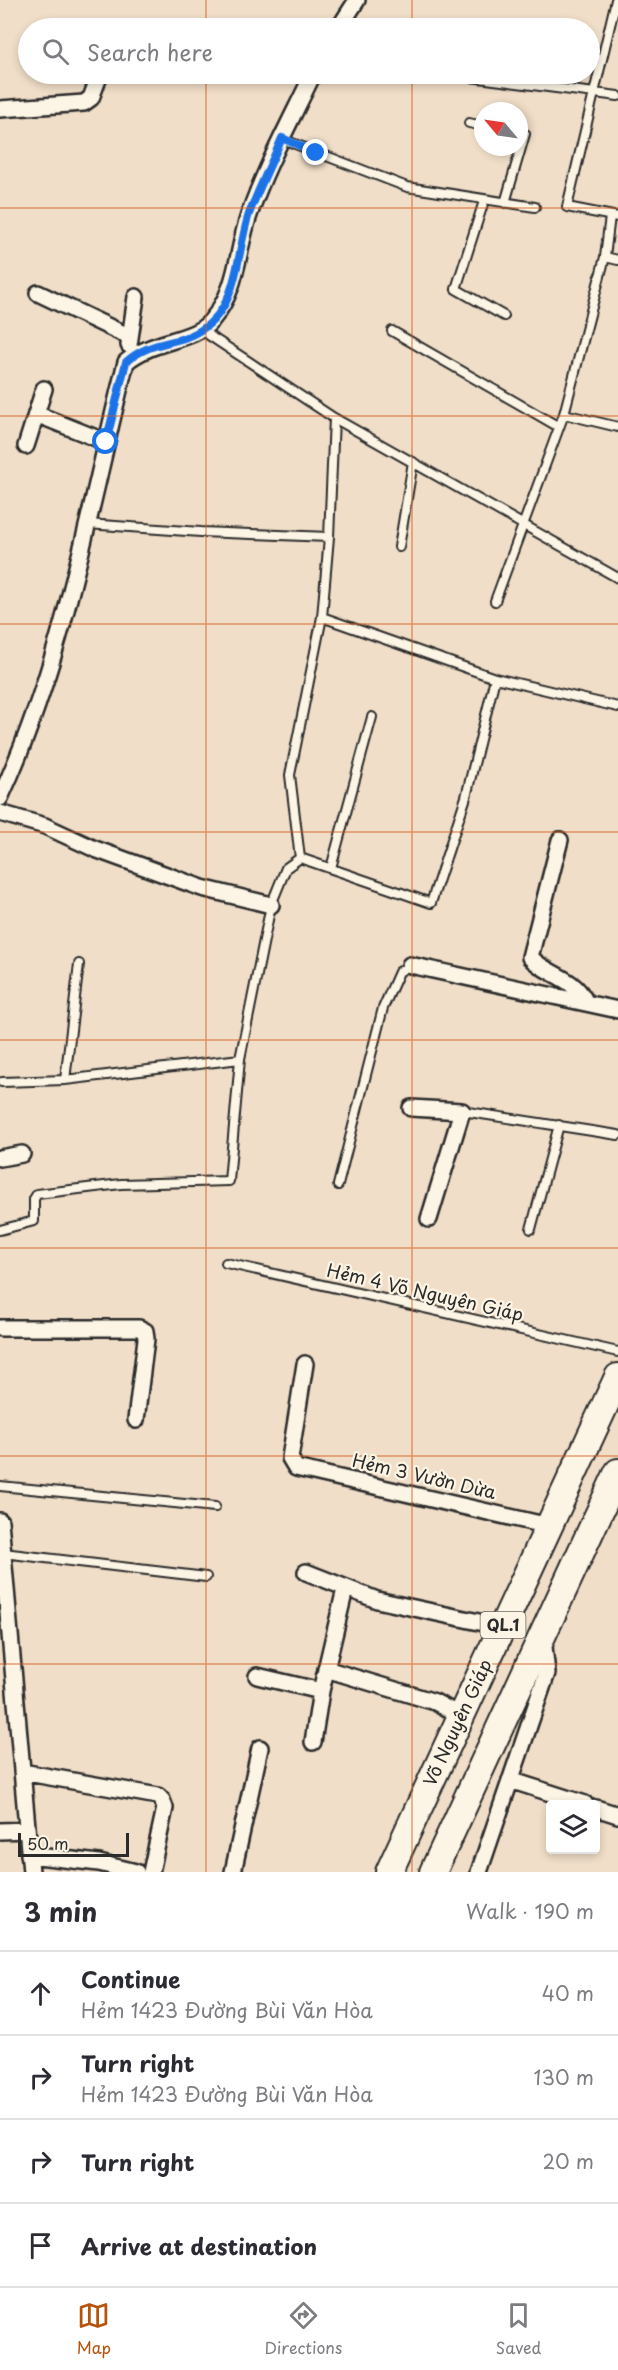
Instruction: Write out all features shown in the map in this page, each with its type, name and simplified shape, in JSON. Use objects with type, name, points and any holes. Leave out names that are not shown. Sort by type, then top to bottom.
[{"type":"highway","name":"Võ Nguyên Giáp","points":[[388,1872],[618,1377]]},
{"type":"highway","name":"QL.1","points":[[433,1872],[618,1472]]},
{"type":"street","points":[[345,18],[357,0]]},
{"type":"street","points":[[0,109],[84,104],[91,98],[96,84]]},
{"type":"street","points":[[126,362],[151,345],[201,330],[210,322],[229,295],[249,216],[308,84]]},
{"type":"street","points":[[38,293],[130,337]]},
{"type":"street","points":[[0,798],[40,699],[87,524],[126,362],[136,297]]},
{"type":"street","points":[[26,446],[44,389]]},
{"type":"street","points":[[36,414],[106,442]]},
{"type":"street","points":[[0,813],[45,826],[96,849],[202,888],[271,905]]},
{"type":"street","points":[[560,840],[530,957],[535,963],[573,984],[585,1001]]},
{"type":"street","points":[[410,965],[585,1001],[618,1010]]},
{"type":"street","points":[[411,1108],[462,1111],[429,1219]]},
{"type":"street","points":[[0,1158],[22,1154]]},
{"type":"street","points":[[0,1328],[139,1328],[144,1332],[146,1339],[136,1420]]},
{"type":"street","name":"Hẻm 3 Vườn Dừa","points":[[305,1364],[290,1458],[296,1468],[549,1526]]},
{"type":"street","points":[[0,1521],[3,1608],[31,1872]]},
{"type":"street","points":[[306,1572],[377,1600],[502,1627]]},
{"type":"street","points":[[313,1742],[321,1691],[345,1589]]},
{"type":"street","points":[[479,1872],[547,1673],[542,1635]]},
{"type":"street","points":[[326,1669],[435,1702],[461,1716]]},
{"type":"street","points":[[258,1676],[321,1691]]},
{"type":"street","points":[[234,1872],[260,1748]]},
{"type":"street","points":[[22,1772],[158,1796],[165,1808],[151,1872]]},
{"type":"street","points":[[510,1780],[572,1800]]},
{"type":"street","points":[[600,1809],[618,1815]]},
{"type":"street","points":[[0,1831],[27,1830]]},
{"type":"street","points":[[29,1855],[99,1863],[136,1872]]},
{"type":"lane","points":[[600,71],[616,0]]},
{"type":"lane","points":[[525,84],[618,96]]},
{"type":"lane","points":[[495,601],[525,525],[564,414],[614,216],[567,207],[597,84]]},
{"type":"lane","points":[[469,123],[474,124]]},
{"type":"lane","points":[[282,138],[407,187],[484,201],[535,207]]},
{"type":"lane","points":[[505,203],[519,156]]},
{"type":"lane","points":[[484,201],[456,289],[504,316]]},
{"type":"lane","points":[[605,257],[618,261]]},
{"type":"lane","points":[[201,330],[334,418],[618,578]]},
{"type":"lane","points":[[392,331],[559,427]]},
{"type":"lane","points":[[564,414],[618,427]]},
{"type":"lane","points":[[300,858],[290,775],[322,617],[329,537],[334,418]]},
{"type":"lane","points":[[399,547],[413,462]]},
{"type":"lane","points":[[87,524],[201,532],[329,537]]},
{"type":"lane","points":[[322,617],[495,678],[618,706]]},
{"type":"lane","points":[[300,858],[431,903],[466,796],[495,678]]},
{"type":"lane","points":[[331,868],[372,717]]},
{"type":"lane","points":[[0,1230],[34,1221],[34,1199],[38,1194],[121,1184],[229,1181],[240,1059],[271,905],[286,868],[300,858]]},
{"type":"lane","points":[[65,1080],[79,964]]},
{"type":"lane","points":[[338,1185],[383,1008],[399,972],[410,965]]},
{"type":"lane","points":[[2,1082],[65,1080],[240,1059]]},
{"type":"lane","points":[[462,1111],[618,1135]]},
{"type":"lane","points":[[531,1229],[559,1125]]},
{"type":"lane","name":"Hẻm 4 Võ Nguyên Giáp","points":[[226,1263],[618,1352]]},
{"type":"lane","points":[[0,1486],[215,1507]]},
{"type":"lane","points":[[1,1553],[206,1577]]},
{"type":"route","points":[[106,442],[126,362],[151,345],[201,330],[210,322],[229,295],[249,216],[282,138],[316,153]]}]
